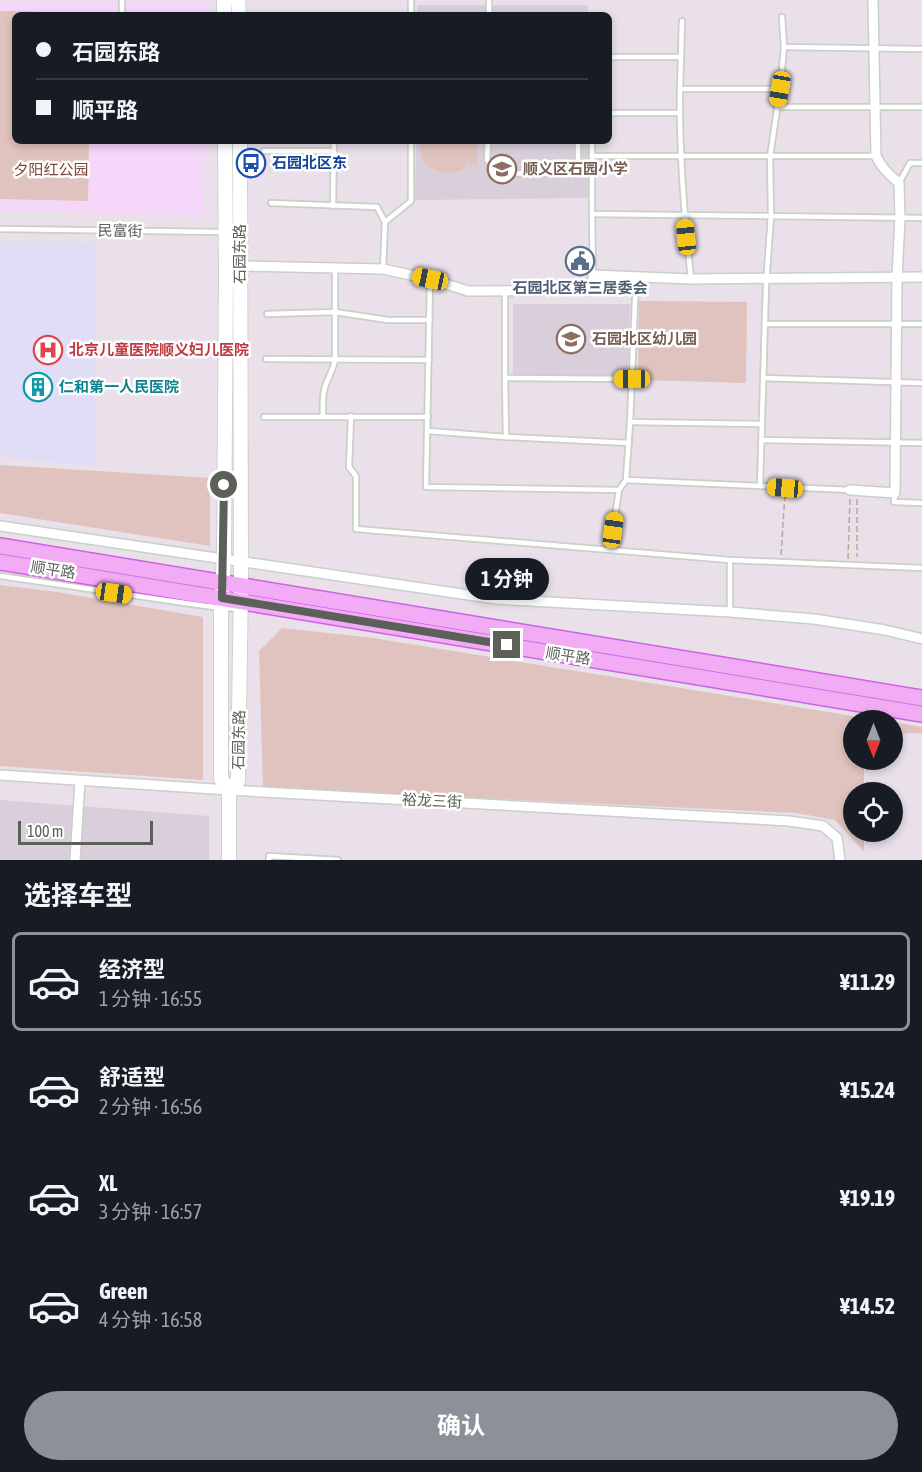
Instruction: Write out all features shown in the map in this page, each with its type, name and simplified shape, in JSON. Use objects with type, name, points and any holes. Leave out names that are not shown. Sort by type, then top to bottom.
[{"type":"main road","name":"石园东路","points":[[225,144],[224,559],[220,779],[229,790],[238,781],[241,605],[240,144]]},
{"type":"main road","name":"顺平路","points":[[0,546],[922,698]]},
{"type":"main road","name":"顺平路","points":[[0,562],[222,603],[922,714]]},
{"type":"main road","points":[[229,790],[229,860]]},
{"type":"street","points":[[853,490],[895,492],[899,183],[888,174],[876,156],[873,0]]},
{"type":"street","points":[[240,267],[383,269],[430,279],[468,291],[593,290],[593,275],[691,279],[922,277]]},
{"type":"street","points":[[0,526],[496,599],[814,619],[885,630],[922,639]]},
{"type":"street","name":"裕龙三街","points":[[0,776],[789,821],[823,826],[837,838],[840,860]]},
{"type":"street","points":[[75,860],[80,781]]},
{"type":"lane","points":[[760,486],[766,279],[771,216],[770,157],[784,47],[782,17]]},
{"type":"lane","points":[[682,21],[681,155],[684,215],[691,279]]},
{"type":"lane","points":[[784,47],[922,49]]},
{"type":"lane","points":[[612,57],[681,57]]},
{"type":"lane","points":[[680,89],[780,89]]},
{"type":"lane","points":[[777,106],[922,107]]},
{"type":"lane","points":[[612,113],[680,113]]},
{"type":"lane","points":[[333,206],[334,144]]},
{"type":"lane","points":[[385,222],[411,201],[411,144]]},
{"type":"lane","points":[[488,144],[487,160],[492,164],[494,174],[578,174],[578,144]]},
{"type":"lane","points":[[592,144],[593,275]]},
{"type":"lane","points":[[264,151],[334,151]]},
{"type":"lane","points":[[592,156],[876,156]]},
{"type":"lane","points":[[899,183],[910,163],[922,163]]},
{"type":"lane","points":[[271,203],[377,207],[385,222],[383,269]]},
{"type":"lane","points":[[592,214],[922,218]]},
{"type":"lane","name":"民富街","points":[[0,229],[241,233]]},
{"type":"lane","points":[[323,416],[322,404],[325,387],[335,359],[335,268]]},
{"type":"lane","points":[[610,550],[619,489],[626,480],[636,278]]},
{"type":"lane","points":[[430,279],[426,487],[619,489]]},
{"type":"lane","points":[[505,291],[506,437]]},
{"type":"lane","points":[[267,314],[335,312],[388,320],[430,320]]},
{"type":"lane","points":[[765,324],[922,324]]},
{"type":"lane","points":[[266,359],[429,360]]},
{"type":"lane","points":[[505,378],[632,379]]},
{"type":"lane","points":[[763,378],[922,383]]},
{"type":"lane","points":[[351,416],[349,467],[356,476],[356,529],[730,560],[922,568]]},
{"type":"lane","points":[[264,417],[428,417]]},
{"type":"lane","points":[[630,422],[762,424]]},
{"type":"lane","points":[[428,431],[629,443]]},
{"type":"lane","points":[[762,440],[922,442]]},
{"type":"lane","points":[[626,480],[853,490]]},
{"type":"lane","points":[[895,492],[894,502],[922,503]]},
{"type":"lane","points":[[730,560],[730,612]]},
{"type":"lane","points":[[0,576],[222,603]]},
{"type":"lane","points":[[269,860],[269,856],[338,860]]},
{"type":"path","points":[[780,562],[785,488]]},
{"type":"path","points":[[848,560],[853,490]]},
{"type":"path","points":[[853,490],[857,561]]},
{"type":"shaded area","points":[[0,2],[210,2],[209,12],[12,12],[12,144],[207,144],[203,215],[0,211]]},
{"type":"shaded area","points":[[417,5],[588,5],[588,12],[417,12]]},
{"type":"shaded area","name":"顺义区石园小学","points":[[416,144],[588,144],[588,198],[415,200]]},
{"type":"shaded area","name":"北京儿童医院顺义妇儿医院","points":[[0,241],[95,242],[95,466],[0,457]]},
{"type":"shaded area","name":"石园北区幼儿园","points":[[513,304],[630,304],[628,375],[513,375]]},
{"type":"shaded area","points":[[0,800],[209,816],[209,860],[0,860]]},
{"type":"green space","name":"夕阳红公园","points":[[0,11],[59,12],[12,12],[12,144],[89,144],[88,201],[0,199]]},
{"type":"green space","points":[[420,144],[477,144],[477,165],[470,166],[469,161],[463,169],[453,173],[442,172],[431,168],[423,160]]},
{"type":"green space","points":[[639,301],[747,302],[746,383],[638,380]]},
{"type":"green space","points":[[0,465],[210,478],[210,546],[0,513]]},
{"type":"green space","points":[[0,585],[57,592],[203,617],[203,780],[0,766]]},
{"type":"green space","points":[[282,628],[373,638],[843,714],[843,770],[864,770],[864,782],[843,782],[843,829],[835,820],[796,813],[263,788],[259,651]]},
{"type":"green space","points":[[903,724],[922,727],[922,733],[903,734]]},
{"type":"green space","points":[[856,842],[864,842],[864,851]]},
{"type":"place","name":"石园北区东","points":[[251,163]]},
{"type":"place","name":"顺义区石园小学","points":[[502,169]]},
{"type":"place","name":"石园北区第三居委会","points":[[580,261]]},
{"type":"place","name":"石园北区幼儿园","points":[[571,339]]},
{"type":"place","name":"北京儿童医院顺义妇儿医院","points":[[48,350]]},
{"type":"place","name":"仁和第一人民医院","points":[[38,387]]},
{"type":"route","points":[[224,485],[222,598],[507,645]]}]
